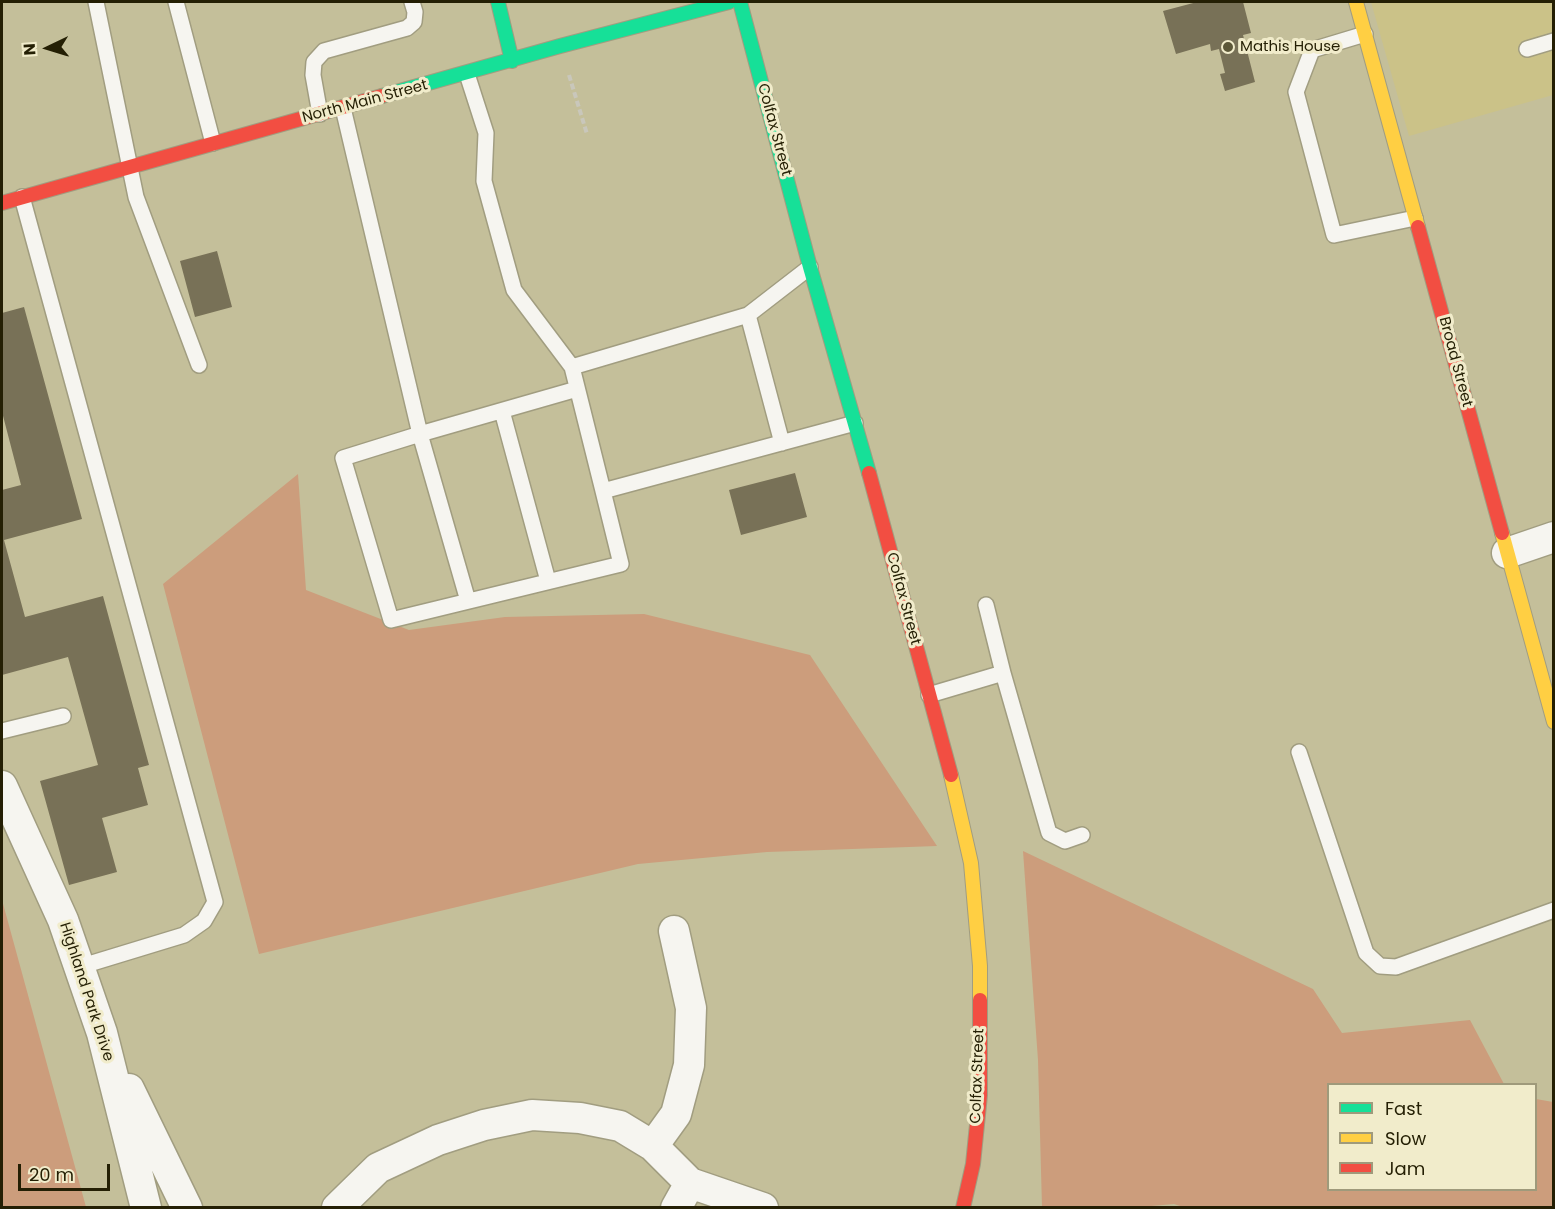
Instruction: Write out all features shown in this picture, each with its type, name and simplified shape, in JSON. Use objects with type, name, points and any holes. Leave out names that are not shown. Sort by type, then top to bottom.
[{"type":"street","points":[[498,2],[512,61]]},
{"type":"street","name":"North Main Street","points":[[2,202],[729,2]]},
{"type":"street","name":"Colfax Street","points":[[740,2],[810,267],[946,755],[971,863],[980,966],[980,1095],[973,1164],[963,1208]]},
{"type":"street","name":"Broad Street","points":[[1361,2],[1365,34],[1554,722]]},
{"type":"street","points":[[1507,553],[1554,537]]},
{"type":"street","name":"Highland Park Drive","points":[[2,786],[63,920],[102,1033],[146,1208]]},
{"type":"street","points":[[653,1146],[676,1114],[689,1065],[691,1008],[674,931]]},
{"type":"street","points":[[102,1033],[187,1208]]},
{"type":"street","points":[[337,1208],[378,1168],[438,1140],[484,1125],[532,1115],[580,1118],[620,1126],[653,1146],[683,1195],[763,1208]]},
{"type":"lane","points":[[96,2],[136,197],[199,365]]},
{"type":"lane","points":[[176,2],[213,143]]},
{"type":"lane","points":[[320,114],[313,75],[314,62],[324,51],[407,28],[414,22],[415,12],[412,2]]},
{"type":"lane","points":[[1365,34],[1312,50],[1296,92],[1334,235],[1415,218]]},
{"type":"lane","points":[[1527,49],[1554,41]]},
{"type":"lane","points":[[467,74],[486,133],[484,181],[514,290],[572,367],[621,564],[391,620],[344,458],[577,389]]},
{"type":"lane","points":[[343,108],[420,434],[468,601]]},
{"type":"lane","points":[[22,197],[215,902],[204,921],[184,935],[79,967]]},
{"type":"lane","points":[[572,367],[748,315],[810,267]]},
{"type":"lane","points":[[748,315],[782,443]]},
{"type":"lane","points":[[502,411],[548,581]]},
{"type":"lane","points":[[603,491],[855,423]]},
{"type":"lane","points":[[986,605],[1049,833],[1065,841],[1082,835]]},
{"type":"lane","points":[[929,695],[1003,673]]},
{"type":"lane","points":[[2,731],[63,716]]},
{"type":"lane","points":[[1299,752],[1366,953],[1380,966],[1396,967],[1554,910]]},
{"type":"path","points":[[567,68],[587,134]]},
{"type":"shaded area","points":[[1371,2],[1553,2],[1553,95],[1409,136]]},
{"type":"shaded area","points":[[298,474],[306,590],[409,630],[505,617],[644,614],[810,655],[937,846],[767,852],[638,864],[259,954],[163,584]]},
{"type":"shaded area","points":[[1023,851],[1313,989],[1342,1033],[1470,1020],[1503,1083],[1327,1083],[1327,1191],[1537,1191],[1537,1099],[1553,1102],[1553,1207],[1186,1208],[1174,1204],[1129,1208],[1042,1207],[1038,1060]]},
{"type":"shaded area","points":[[2,900],[86,1207],[2,1207]]},
{"type":"building","name":"Mathis House","points":[[1197,2],[1243,2],[1251,33],[1243,35],[1255,82],[1225,91],[1220,74],[1225,73],[1219,49],[1211,51],[1210,44],[1176,54],[1163,11]]},
{"type":"building","points":[[217,251],[232,307],[195,317],[180,261]]},
{"type":"building","points":[[24,307],[82,519],[4,540],[25,617],[103,596],[149,765],[138,768],[148,805],[102,818],[117,872],[69,885],[40,781],[98,765],[68,657],[2,675],[2,490],[21,485],[2,412],[2,313]]},
{"type":"building","points":[[795,473],[807,517],[741,535],[729,490]]},
{"type":"traffic: fast","points":[[498,2],[512,61]]},
{"type":"traffic: fast","points":[[382,96],[729,2]]},
{"type":"traffic: fast","points":[[740,2],[810,267],[869,473]]},
{"type":"traffic: slow","points":[[1356,2],[1418,227]]},
{"type":"traffic: slow","points":[[1502,533],[1554,722]]},
{"type":"traffic: slow","points":[[951,775],[971,863],[980,966],[980,1000]]},
{"type":"traffic: jam","points":[[2,203],[382,96]]},
{"type":"traffic: jam","points":[[1418,227],[1502,533]]},
{"type":"traffic: jam","points":[[869,473],[951,775]]},
{"type":"traffic: jam","points":[[963,1208],[973,1164],[980,1095],[980,1000]]},
{"type":"place","name":"Mathis House","points":[[1228,47]]}]
